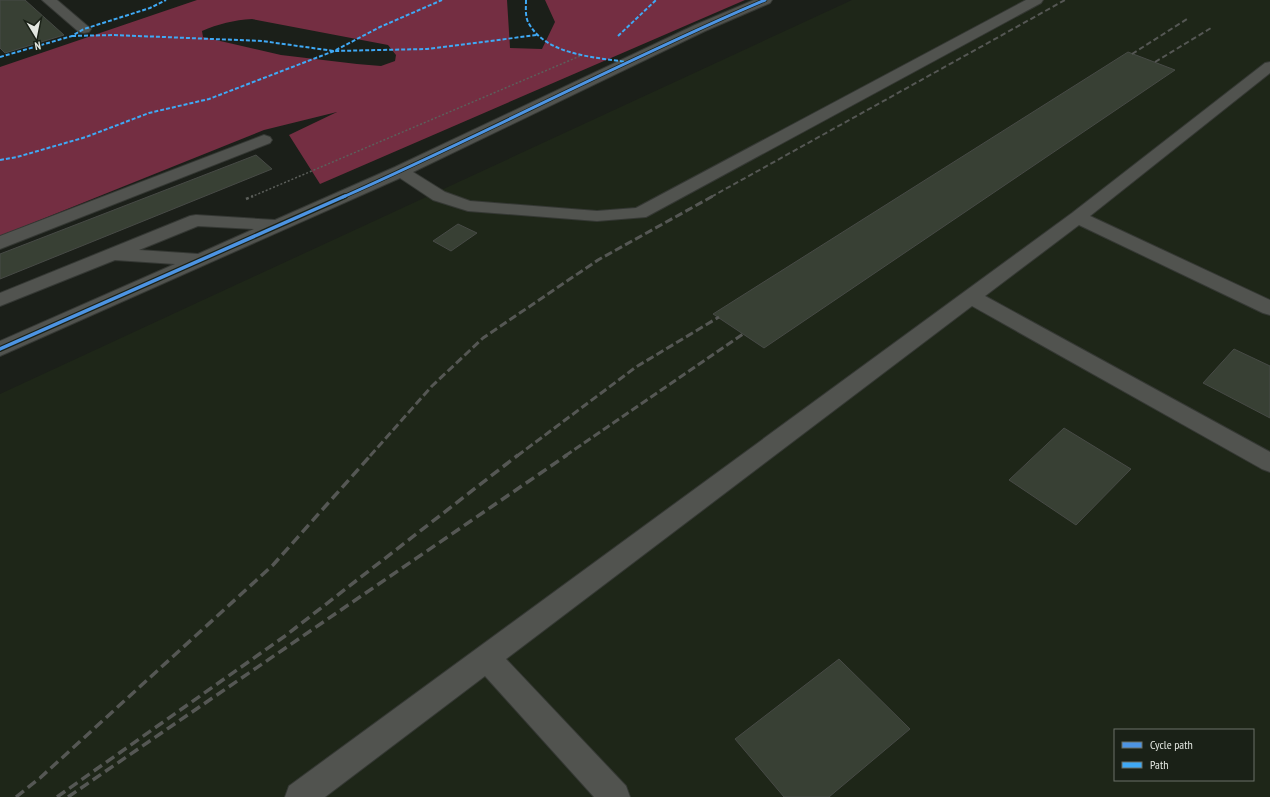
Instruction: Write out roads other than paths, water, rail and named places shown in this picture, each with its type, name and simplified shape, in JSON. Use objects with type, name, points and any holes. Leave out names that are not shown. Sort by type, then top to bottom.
[{"type":"street","points":[[50,0],[84,29]]},
{"type":"street","points":[[0,349],[276,225],[401,171],[700,28],[765,0]]},
{"type":"street","points":[[401,171],[439,196],[468,206],[597,216],[640,213],[1036,0]]},
{"type":"street","points":[[300,797],[971,297],[1078,216],[1270,66]]},
{"type":"street","points":[[0,243],[264,140]]},
{"type":"street","points":[[1078,216],[1270,308]]},
{"type":"street","points":[[0,300],[196,220],[276,225]]},
{"type":"street","points":[[112,254],[201,259]]},
{"type":"street","points":[[971,297],[1270,463]]},
{"type":"street","points":[[486,657],[615,797]]},
{"type":"railway","points":[[711,197],[1065,0]]},
{"type":"railway","points":[[1132,54],[1187,19]]},
{"type":"railway","points":[[1155,62],[1211,28]]},
{"type":"railway","points":[[370,456],[432,386],[483,338],[598,260],[713,196]]},
{"type":"railway","points":[[517,456],[636,367],[719,317]]},
{"type":"railway","points":[[565,456],[743,334]]},
{"type":"railway","points":[[16,797],[40,778],[273,565],[371,455]]},
{"type":"railway","points":[[57,797],[285,636],[518,455]]},
{"type":"railway","points":[[68,797],[567,455]]}]
